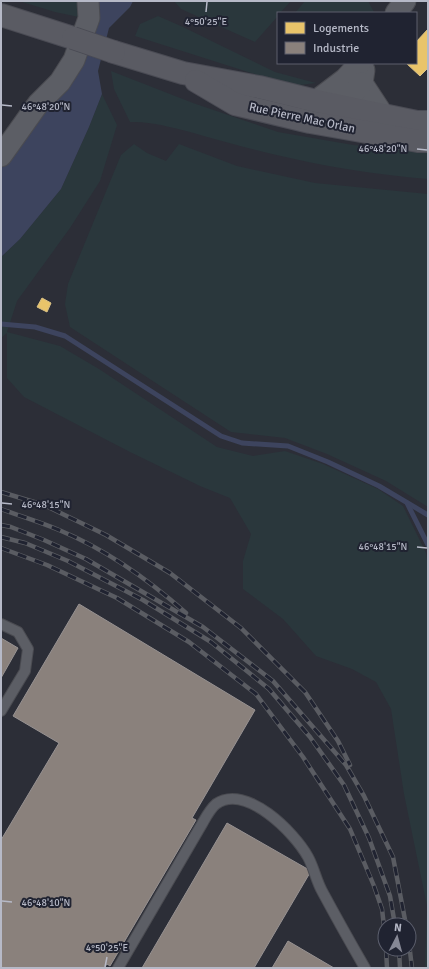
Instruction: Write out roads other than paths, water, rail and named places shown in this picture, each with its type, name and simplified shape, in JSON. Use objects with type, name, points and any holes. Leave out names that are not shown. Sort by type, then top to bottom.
[{"type":"main road","name":"Rue Pierre Mac Orlan","points":[[1,15],[183,73],[259,87],[316,101],[417,122],[428,122]]},
{"type":"main road","name":"Rue Pierre Mac Orlan","points":[[183,73],[235,104],[310,122],[418,141],[428,141]]},
{"type":"street","points":[[1,156],[38,104],[60,82],[74,60],[89,18],[88,1]]},
{"type":"street","points":[[316,101],[345,79],[362,70]]},
{"type":"street","points":[[310,122],[342,106],[362,70]]},
{"type":"street","points":[[362,70],[383,115]]},
{"type":"lane","points":[[1,624],[18,632],[28,648],[25,671],[1,711]]},
{"type":"lane","points":[[118,968],[202,824],[216,804],[229,799],[252,804],[270,815],[287,829],[308,858],[320,887],[365,968]]},
{"type":"water","points":[[93,1],[133,1],[130,7],[109,28],[98,71],[102,94],[61,189],[20,239],[1,257],[1,169],[21,137],[33,122]]},
{"type":"waterway","points":[[1,324],[35,327],[65,336],[221,436],[242,443],[288,446],[328,462],[379,486],[428,515]]},
{"type":"waterway","points":[[407,503],[428,545]]},
{"type":"railway","points":[[1,492],[44,505],[106,535],[170,573],[241,628],[305,692],[338,741],[350,765]]},
{"type":"railway","points":[[1,509],[52,527],[93,546],[142,577],[186,613]]},
{"type":"railway","points":[[1,525],[11,527],[44,540],[86,559],[203,627],[273,681],[346,765],[364,796],[393,857],[404,917]]},
{"type":"railway","points":[[1,537],[25,543],[68,561],[143,600],[211,642],[269,689],[310,737],[344,785],[369,838],[390,896],[394,917]]},
{"type":"railway","points":[[1,548],[47,565],[117,598],[189,642],[256,694],[303,757],[350,829],[374,886],[382,909],[383,917]]},
{"type":"railway","points":[[386,957],[387,968]]},
{"type":"railway","points":[[399,957],[400,968]]},
{"type":"railway","points":[[411,957],[412,968]]}]
